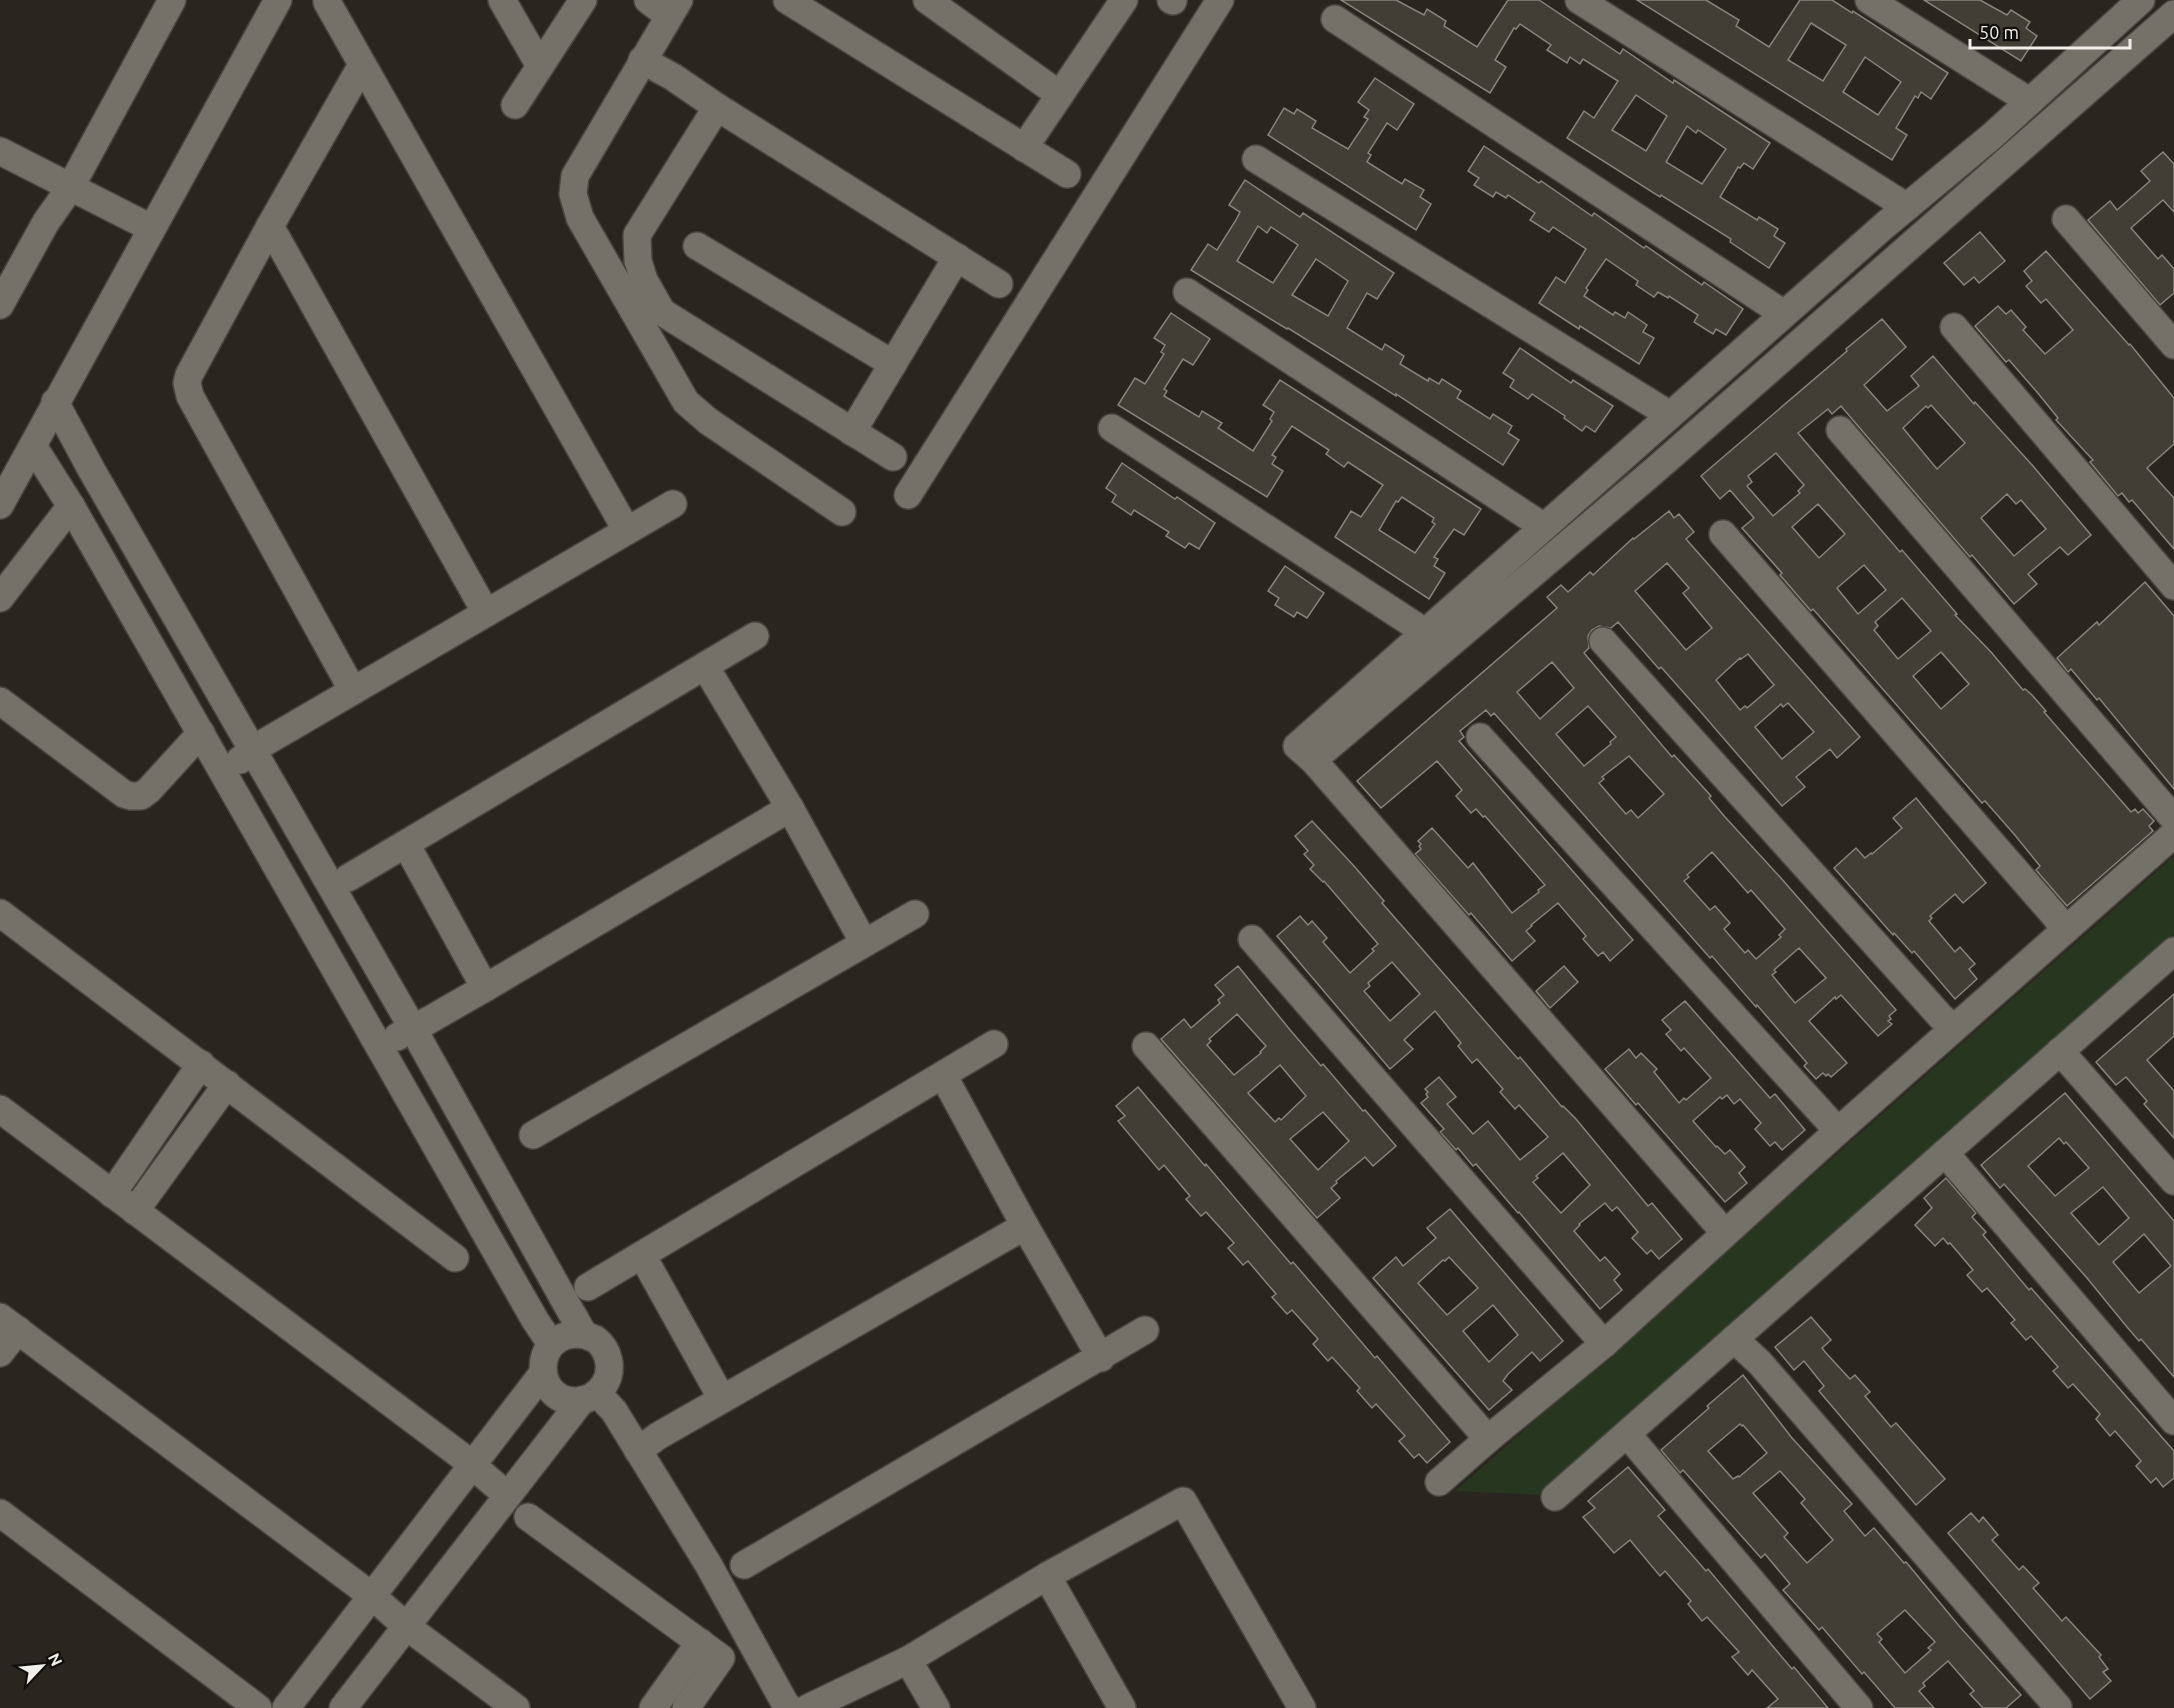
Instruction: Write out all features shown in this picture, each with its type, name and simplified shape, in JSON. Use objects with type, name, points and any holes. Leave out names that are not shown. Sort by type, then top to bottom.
[{"type":"street","points":[[0,305],[46,222],[70,188],[172,0]]},
{"type":"street","points":[[0,505],[278,0]]},
{"type":"street","points":[[502,0],[540,66]]},
{"type":"street","points":[[515,105],[583,0]]},
{"type":"street","points":[[787,0],[1067,174]]},
{"type":"street","points":[[927,0],[1060,94]]},
{"type":"street","points":[[1024,148],[1124,0]]},
{"type":"street","points":[[908,495],[1220,0]]},
{"type":"street","points":[[1579,0],[1907,207]]},
{"type":"street","points":[[1869,0],[2029,102]]},
{"type":"street","points":[[1725,1233],[1313,760],[1297,746],[1670,415],[1907,207],[1992,136],[2141,0]]},
{"type":"street","points":[[327,2],[627,531]]},
{"type":"street","points":[[665,5],[642,60],[575,176],[573,194],[580,218],[686,402],[708,421],[842,512]]},
{"type":"street","points":[[1313,760],[1655,470],[2174,14]]},
{"type":"street","points":[[1335,19],[1784,315]]},
{"type":"street","points":[[2093,43],[2112,69]]},
{"type":"street","points":[[642,60],[674,77],[717,107],[999,284]]},
{"type":"street","points":[[353,691],[188,388],[189,375],[270,226],[363,65]]},
{"type":"street","points":[[717,107],[637,236],[638,261],[645,280],[662,312],[893,458]]},
{"type":"street","points":[[0,152],[152,228]]},
{"type":"street","points":[[1256,159],[1670,415]]},
{"type":"street","points":[[2066,219],[2174,345]]},
{"type":"street","points":[[270,226],[486,613]]},
{"type":"street","points":[[697,246],[893,364]]},
{"type":"street","points":[[852,432],[957,257]]},
{"type":"street","points":[[1187,292],[1544,527]]},
{"type":"street","points":[[1954,327],[2174,586]]},
{"type":"street","points":[[55,402],[586,1335],[601,1345],[609,1361],[608,1379],[598,1402],[507,1495],[343,1708]]},
{"type":"street","points":[[1112,428],[1425,632]]},
{"type":"street","points":[[1840,430],[2174,819]]},
{"type":"street","points":[[33,446],[71,506],[535,1320],[551,1344]]},
{"type":"street","points":[[1634,447],[1655,470]]},
{"type":"street","points":[[222,773],[254,750],[673,504]]},
{"type":"street","points":[[0,598],[71,506]]},
{"type":"street","points":[[1723,534],[2065,930]]},
{"type":"street","points":[[348,878],[755,636]]},
{"type":"street","points":[[1604,641],[1954,1028]]},
{"type":"street","points":[[705,666],[790,808],[864,943]]},
{"type":"street","points":[[0,701],[109,784],[131,796],[141,796],[149,789],[201,732]]},
{"type":"street","points":[[1480,737],[1838,1131]]},
{"type":"street","points":[[381,1048],[790,808]]},
{"type":"street","points":[[1439,1482],[1604,1344],[1838,1131],[2174,834]]},
{"type":"street","points":[[406,843],[485,988]]},
{"type":"street","points":[[0,913],[454,1258]]},
{"type":"street","points":[[533,1135],[915,914]]},
{"type":"street","points":[[1252,939],[1604,1344]]},
{"type":"street","points":[[1555,1497],[2173,952]]},
{"type":"street","points":[[588,1287],[994,1044]]},
{"type":"street","points":[[1146,1046],[1488,1439]]},
{"type":"street","points":[[2060,1051],[2174,1181]]},
{"type":"street","points":[[112,1194],[201,1064]]},
{"type":"street","points":[[943,1075],[1025,1226],[1101,1358]]},
{"type":"street","points":[[135,1211],[227,1084]]},
{"type":"street","points":[[0,1109],[460,1455],[507,1495]]},
{"type":"street","points":[[1945,1153],[2174,1421]]},
{"type":"street","points":[[638,1451],[658,1436],[1025,1226]]},
{"type":"street","points":[[642,1255],[722,1400]]},
{"type":"street","points":[[0,1353],[9,1323],[372,1596],[406,1626],[516,1708]]},
{"type":"street","points":[[744,1565],[1146,1330]]},
{"type":"street","points":[[586,1335],[567,1335],[551,1344],[544,1358],[543,1373],[546,1382],[557,1395],[573,1401],[598,1402],[638,1451],[708,1564],[786,1705],[790,1708]]},
{"type":"street","points":[[1734,1339],[1760,1363],[2058,1707]]},
{"type":"street","points":[[286,1708],[543,1373]]},
{"type":"street","points":[[1627,1434],[1859,1708]]},
{"type":"street","points":[[808,1708],[908,1660],[1047,1576],[1183,1501],[1302,1708]]},
{"type":"street","points":[[0,1513],[258,1708]]},
{"type":"street","points":[[528,1517],[711,1650]]},
{"type":"street","points":[[1047,1576],[1122,1708]]},
{"type":"street","points":[[653,1708],[711,1650]]},
{"type":"street","points":[[686,1708],[711,1650]]},
{"type":"street","points":[[908,1660],[936,1708]]},
{"type":"green space","points":[[2174,856],[2174,935],[1541,1495],[1455,1491]]},
{"type":"building","points":[[1341,0],[1396,0],[1424,15],[1427,9],[1446,21],[1444,26],[1477,47],[1508,0],[1539,0],[1620,54],[1623,49],[1770,143],[1753,169],[1744,163],[1740,168],[1738,167],[1720,197],[1757,220],[1759,217],[1778,229],[1774,236],[1785,243],[1769,268],[1730,242],[1731,239],[1567,138],[1584,111],[1594,118],[1618,81],[1583,59],[1580,64],[1570,57],[1567,63],[1547,50],[1551,45],[1520,24],[1516,29],[1514,28],[1495,60],[1506,67],[1490,93]],"holes":[[[1636,95],[1667,116],[1646,151],[1612,130]],[[1687,126],[1696,133],[1698,130],[1726,149],[1702,184],[1666,162]]]},
{"type":"building","points":[[1637,0],[1706,0],[1739,20],[1736,26],[1769,47],[1800,0],[1832,0],[1852,13],[1853,11],[1948,73],[1931,99],[1921,92],[1918,98],[1915,96],[1896,128],[1907,135],[1892,160]],"holes":[[[1811,23],[1846,45],[1823,81],[1788,60]],[[1865,57],[1901,82],[1878,115],[1843,92]]]},
{"type":"building","points":[[1924,0],[1980,0],[2007,15],[2011,10],[2030,22],[2026,28],[2037,36],[2021,61]]},
{"type":"building","points":[[1375,78],[1414,104],[1397,130],[1387,123],[1368,153],[1371,155],[1367,162],[1402,184],[1405,179],[1424,190],[1420,197],[1431,204],[1416,230],[1268,135],[1284,108],[1294,114],[1297,109],[1316,121],[1312,128],[1348,149],[1368,119],[1364,117],[1369,110],[1358,102]]},
{"type":"building","points":[[1484,146],[1592,216],[1594,213],[1644,248],[1646,246],[1702,285],[1704,282],[1743,309],[1726,335],[1716,329],[1713,334],[1694,322],[1698,315],[1669,296],[1668,298],[1658,292],[1654,297],[1636,285],[1638,281],[1606,259],[1586,288],[1588,290],[1584,296],[1613,315],[1615,312],[1625,318],[1628,312],[1647,325],[1643,332],[1654,338],[1639,364],[1539,303],[1556,277],[1565,283],[1586,249],[1553,227],[1549,232],[1530,220],[1535,213],[1508,195],[1506,198],[1496,192],[1493,197],[1474,185],[1479,178],[1468,171]]},
{"type":"building","points":[[2163,152],[2174,164],[2174,212],[2163,200],[2131,228],[2158,259],[2162,255],[2174,269],[2174,293],[2160,305],[2088,220],[2110,201],[2117,210],[2150,181],[2141,171]]},
{"type":"building","points":[[1245,180],[1300,217],[1303,213],[1394,273],[1377,299],[1367,293],[1347,328],[1382,350],[1385,344],[1404,356],[1400,364],[1428,381],[1429,378],[1439,384],[1442,379],[1461,391],[1457,398],[1490,419],[1493,414],[1512,426],[1508,433],[1519,440],[1503,465],[1396,394],[1396,396],[1191,270],[1208,244],[1217,250],[1236,220],[1240,212],[1229,205]],"holes":[[[1258,226],[1267,233],[1271,227],[1298,245],[1273,283],[1237,261]],[[1316,259],[1348,281],[1328,316],[1292,295]]]},
{"type":"building","points":[[1980,232],[2005,261],[1979,283],[1974,277],[1964,285],[1944,263]]},
{"type":"building","points":[[2046,251],[2130,344],[2174,398],[2174,444],[2147,468],[2174,498],[2174,549],[2132,500],[2129,502],[2122,493],[2118,496],[2090,462],[2093,460],[2056,420],[2058,418],[2037,392],[2009,360],[2006,362],[1975,326],[1998,306],[2006,314],[2011,310],[2026,327],[2023,330],[2045,354],[2073,330],[2046,299],[2041,303],[2026,286],[2032,281],[2024,271]]},
{"type":"building","points":[[1171,313],[1210,339],[1193,365],[1183,359],[1164,389],[1167,391],[1164,396],[1199,417],[1202,411],[1222,423],[1218,428],[1253,451],[1272,421],[1270,419],[1274,412],[1263,405],[1280,380],[1481,509],[1464,535],[1454,529],[1434,557],[1438,559],[1434,566],[1445,573],[1429,599],[1335,537],[1351,511],[1361,517],[1383,485],[1348,462],[1344,467],[1326,454],[1329,450],[1292,426],[1272,455],[1276,457],[1272,464],[1283,471],[1267,497],[1118,405],[1135,378],[1145,384],[1164,354],[1161,352],[1165,345],[1154,338]],"holes":[[[1402,497],[1434,518],[1432,522],[1435,524],[1415,553],[1379,530],[1396,501],[1398,502]]]},
{"type":"building","points":[[1882,319],[1906,347],[1864,385],[1887,411],[1919,386],[1911,376],[1933,356],[1974,404],[1975,402],[2033,466],[2091,535],[2068,555],[2060,547],[2028,574],[2037,584],[2014,604],[1972,555],[1970,557],[1841,406],[1832,414],[1828,409],[1798,433],[1900,552],[1902,550],[1957,614],[1955,615],[1991,652],[2023,690],[2025,689],[2032,695],[2046,711],[2044,712],[2131,812],[2135,809],[2138,813],[2143,809],[2154,821],[2149,826],[2153,831],[2067,906],[2036,870],[2040,866],[2014,834],[1985,801],[1982,803],[1813,609],[1811,611],[1780,575],[1782,573],[1742,528],[1754,518],[1730,490],[1720,499],[1701,476],[1847,351],[1846,349]],"holes":[[[1931,405],[1965,443],[1937,469],[1903,428],[1926,406],[1928,408]],[[1776,453],[1804,485],[1798,491],[1800,493],[1773,516],[1747,486],[1752,482],[1748,476]],[[2007,494],[2016,504],[2021,500],[2046,529],[2014,556],[1981,518]],[[1818,504],[1845,534],[1819,558],[1792,527]],[[1864,565],[1886,590],[1858,614],[1837,588]],[[1902,598],[1931,631],[1898,659],[1874,630],[1878,626],[1875,622]],[[1941,652],[1969,684],[1941,709],[1913,676]]]},
{"type":"building","points":[[1520,348],[1571,383],[1573,380],[1613,406],[1595,432],[1586,426],[1582,431],[1564,418],[1565,416],[1532,394],[1528,399],[1510,387],[1514,380],[1503,373]]},
{"type":"building","points":[[1122,463],[1215,523],[1199,549],[1189,543],[1185,548],[1166,536],[1169,532],[1134,510],[1131,515],[1112,502],[1116,495],[1106,488]]},
{"type":"building","points":[[1669,511],[1674,518],[1679,514],[1694,532],[1686,539],[1860,737],[1837,758],[1830,749],[1796,777],[1805,787],[1782,806],[1661,667],[1659,669],[1618,622],[1611,628],[1599,626],[1588,636],[1589,648],[1584,653],[1672,757],[1674,755],[1711,796],[1709,798],[1725,817],[1896,1010],[1889,1016],[1891,1019],[1888,1021],[1892,1024],[1878,1036],[1841,995],[1836,999],[1835,997],[1809,1021],[1847,1063],[1831,1077],[1823,1073],[1816,1079],[1804,1066],[1807,1063],[1757,1005],[1756,1007],[1712,956],[1710,958],[1494,713],[1491,716],[1486,710],[1460,731],[1464,737],[1459,741],[1633,940],[1610,961],[1603,952],[1598,956],[1583,939],[1586,936],[1558,903],[1526,931],[1535,941],[1512,961],[1471,913],[1469,915],[1415,854],[1421,849],[1418,841],[1432,828],[1468,868],[1473,863],[1512,913],[1545,885],[1485,816],[1483,817],[1476,809],[1471,813],[1456,796],[1462,790],[1437,761],[1381,808],[1357,781],[1557,608],[1547,597],[1561,585],[1568,592],[1590,572],[1593,575]],"holes":[[[1667,563],[1689,588],[1683,593],[1712,628],[1686,650],[1635,591]],[[1748,654],[1774,685],[1747,708],[1745,706],[1740,710],[1716,680],[1740,658]],[[1552,662],[1574,688],[1540,719],[1517,692]],[[1788,703],[1814,732],[1782,759],[1755,727],[1781,704],[1783,707]],[[1588,706],[1616,737],[1610,742],[1611,744],[1584,766],[1556,734]],[[1629,756],[1664,794],[1638,818],[1631,810],[1626,814],[1599,783],[1604,779],[1602,777]],[[1712,852],[1748,893],[1751,890],[1785,929],[1779,935],[1781,937],[1756,959],[1748,950],[1745,953],[1724,929],[1730,923],[1715,906],[1710,910],[1684,881],[1689,877],[1687,875]],[[1799,948],[1826,978],[1795,1003],[1772,975],[1776,972],[1774,970]]]},
{"type":"building","points":[[1285,566],[1324,593],[1307,618],[1297,612],[1294,617],[1275,605],[1279,598],[1268,591]]},
{"type":"building","points":[[2145,582],[2174,616],[2174,789],[2099,698],[2097,700],[2071,669],[2068,672],[2057,658],[2097,622],[2099,625]]},
{"type":"building","points":[[1916,798],[1986,883],[1963,903],[1955,894],[1930,916],[1932,918],[1929,921],[1955,952],[1960,947],[1975,964],[1969,969],[1977,979],[1955,999],[1914,951],[1912,953],[1894,933],[1893,935],[1834,868],[1856,848],[1865,858],[1872,854],[1902,828],[1893,818]]},
{"type":"building","points":[[1312,821],[1354,866],[1384,901],[1382,903],[1518,1059],[1520,1057],[1562,1107],[1576,1119],[1648,1206],[1652,1203],[1682,1239],[1659,1259],[1651,1250],[1647,1254],[1632,1238],[1638,1232],[1617,1207],[1612,1211],[1605,1203],[1579,1224],[1574,1231],[1600,1261],[1605,1257],[1620,1274],[1614,1280],[1622,1290],[1600,1309],[1476,1164],[1473,1166],[1440,1132],[1444,1129],[1421,1103],[1428,1097],[1425,1089],[1439,1077],[1456,1097],[1447,1104],[1473,1134],[1488,1121],[1520,1160],[1548,1137],[1519,1105],[1515,1109],[1500,1092],[1503,1089],[1477,1059],[1472,1063],[1458,1046],[1461,1043],[1435,1011],[1404,1040],[1413,1049],[1390,1069],[1277,936],[1300,916],[1308,925],[1312,921],[1327,938],[1323,942],[1350,973],[1374,951],[1372,949],[1378,944],[1324,881],[1310,869],[1314,865],[1304,854],[1308,851],[1295,836]],"holes":[[[1392,962],[1420,994],[1390,1021],[1364,991],[1370,986],[1368,983]],[[1563,1153],[1590,1185],[1561,1213],[1533,1182],[1538,1178],[1536,1176]]]},
{"type":"building","points":[[1238,966],[1321,1066],[1323,1064],[1396,1146],[1373,1166],[1365,1157],[1336,1181],[1337,1183],[1331,1188],[1340,1198],[1317,1218],[1161,1039],[1184,1019],[1191,1028],[1220,1003],[1218,1000],[1224,995],[1215,985]],"holes":[[[1237,1014],[1266,1046],[1261,1053],[1234,1075],[1207,1045],[1211,1041],[1209,1039]],[[1280,1065],[1306,1096],[1281,1120],[1279,1118],[1275,1122],[1248,1093]],[[1323,1112],[1349,1141],[1318,1170],[1290,1139]]]},
{"type":"building","points":[[1564,966],[1578,982],[1550,1008],[1536,991]]},
{"type":"building","points":[[2174,994],[2174,1036],[2147,1060],[2174,1091],[2174,1138],[2144,1104],[2147,1101],[2126,1077],[2116,1085],[2096,1062]]},
{"type":"building","points":[[1685,1001],[1770,1098],[1775,1094],[1805,1130],[1782,1150],[1775,1142],[1770,1146],[1755,1129],[1761,1123],[1740,1099],[1734,1104],[1727,1095],[1722,1099],[1720,1097],[1693,1121],[1716,1147],[1725,1154],[1730,1150],[1745,1167],[1739,1173],[1747,1183],[1725,1202],[1605,1069],[1629,1049],[1636,1058],[1641,1053],[1657,1069],[1654,1072],[1679,1103],[1684,1098],[1686,1100],[1711,1078],[1684,1048],[1681,1051],[1666,1034],[1671,1030],[1662,1020]]},
{"type":"building","points":[[1138,1087],[1291,1264],[1293,1262],[1375,1358],[1377,1356],[1450,1442],[1427,1463],[1419,1454],[1414,1458],[1399,1441],[1405,1436],[1376,1404],[1372,1408],[1357,1391],[1360,1388],[1332,1357],[1328,1361],[1313,1344],[1318,1339],[1292,1310],[1287,1314],[1272,1297],[1276,1294],[1248,1261],[1243,1265],[1228,1248],[1234,1243],[1206,1212],[1201,1216],[1186,1199],[1190,1196],[1164,1165],[1159,1170],[1118,1121],[1125,1116],[1116,1106]]},
{"type":"building","points":[[2065,1093],[2174,1221],[2174,1377],[2141,1339],[2139,1341],[2004,1184],[2000,1188],[1981,1165]],"holes":[[[2059,1138],[2064,1144],[2066,1142],[2089,1168],[2055,1196],[2028,1166]],[[2103,1187],[2129,1218],[2099,1245],[2071,1213]],[[2144,1234],[2171,1266],[2139,1293],[2113,1262]]]},
{"type":"building","points":[[1946,1178],[1976,1213],[1972,1217],[1986,1232],[1983,1235],[2029,1290],[2031,1288],[2174,1451],[2174,1478],[2163,1487],[2156,1478],[2151,1483],[2136,1466],[2141,1461],[2115,1431],[2110,1436],[2096,1419],[2100,1414],[2073,1384],[2068,1388],[2053,1371],[2058,1367],[2031,1336],[2026,1340],[2011,1323],[2015,1320],[1987,1288],[1982,1292],[1967,1275],[1973,1270],[1950,1243],[1948,1244],[1943,1238],[1935,1246],[1915,1225],[1932,1208],[1924,1198]]},
{"type":"building","points":[[1450,1209],[1563,1341],[1540,1361],[1532,1352],[1508,1374],[1503,1381],[1512,1390],[1489,1410],[1373,1278],[1396,1257],[1403,1266],[1436,1238],[1427,1228]],"holes":[[[1449,1257],[1478,1288],[1447,1315],[1418,1283]],[[1493,1305],[1518,1335],[1489,1362],[1463,1331]]]},
{"type":"building","points":[[1811,1317],[1831,1340],[1822,1348],[1826,1353],[1850,1379],[1855,1375],[1870,1392],[1865,1396],[1891,1427],[1896,1423],[1945,1479],[1916,1505],[1819,1391],[1824,1386],[1804,1361],[1794,1370],[1775,1347]]},
{"type":"building","points":[[1743,1375],[1792,1438],[1852,1504],[1844,1511],[1865,1536],[1874,1528],[2021,1695],[2006,1708],[1983,1708],[1970,1694],[1974,1691],[1948,1661],[1923,1683],[1925,1686],[1919,1691],[1934,1708],[1895,1708],[1822,1627],[1819,1630],[1783,1590],[1790,1584],[1765,1554],[1761,1558],[1683,1470],[1680,1473],[1661,1450],[1709,1408],[1707,1406]],"holes":[[[1740,1424],[1767,1453],[1739,1477],[1733,1479],[1708,1451]],[[1780,1471],[1805,1499],[1801,1503],[1833,1540],[1807,1563],[1784,1537],[1788,1533],[1753,1493]],[[1905,1610],[1935,1642],[1928,1648],[1931,1650],[1905,1673],[1879,1642],[1882,1639],[1877,1634]]]},
{"type":"building","points":[[1628,1467],[1665,1510],[1658,1516],[1706,1571],[1708,1569],[1828,1708],[1767,1708],[1778,1699],[1752,1670],[1748,1675],[1732,1657],[1739,1652],[1707,1617],[1702,1621],[1688,1604],[1691,1601],[1665,1571],[1660,1576],[1630,1540],[1614,1553],[1583,1517],[1595,1508],[1588,1501]]},
{"type":"building","points":[[1971,1513],[1979,1522],[1983,1517],[1998,1535],[1992,1540],[2019,1570],[2023,1566],[2039,1583],[2033,1588],[2062,1621],[2066,1617],[2101,1655],[2099,1657],[2108,1669],[2103,1672],[2111,1681],[2090,1699],[1948,1533]]}]
